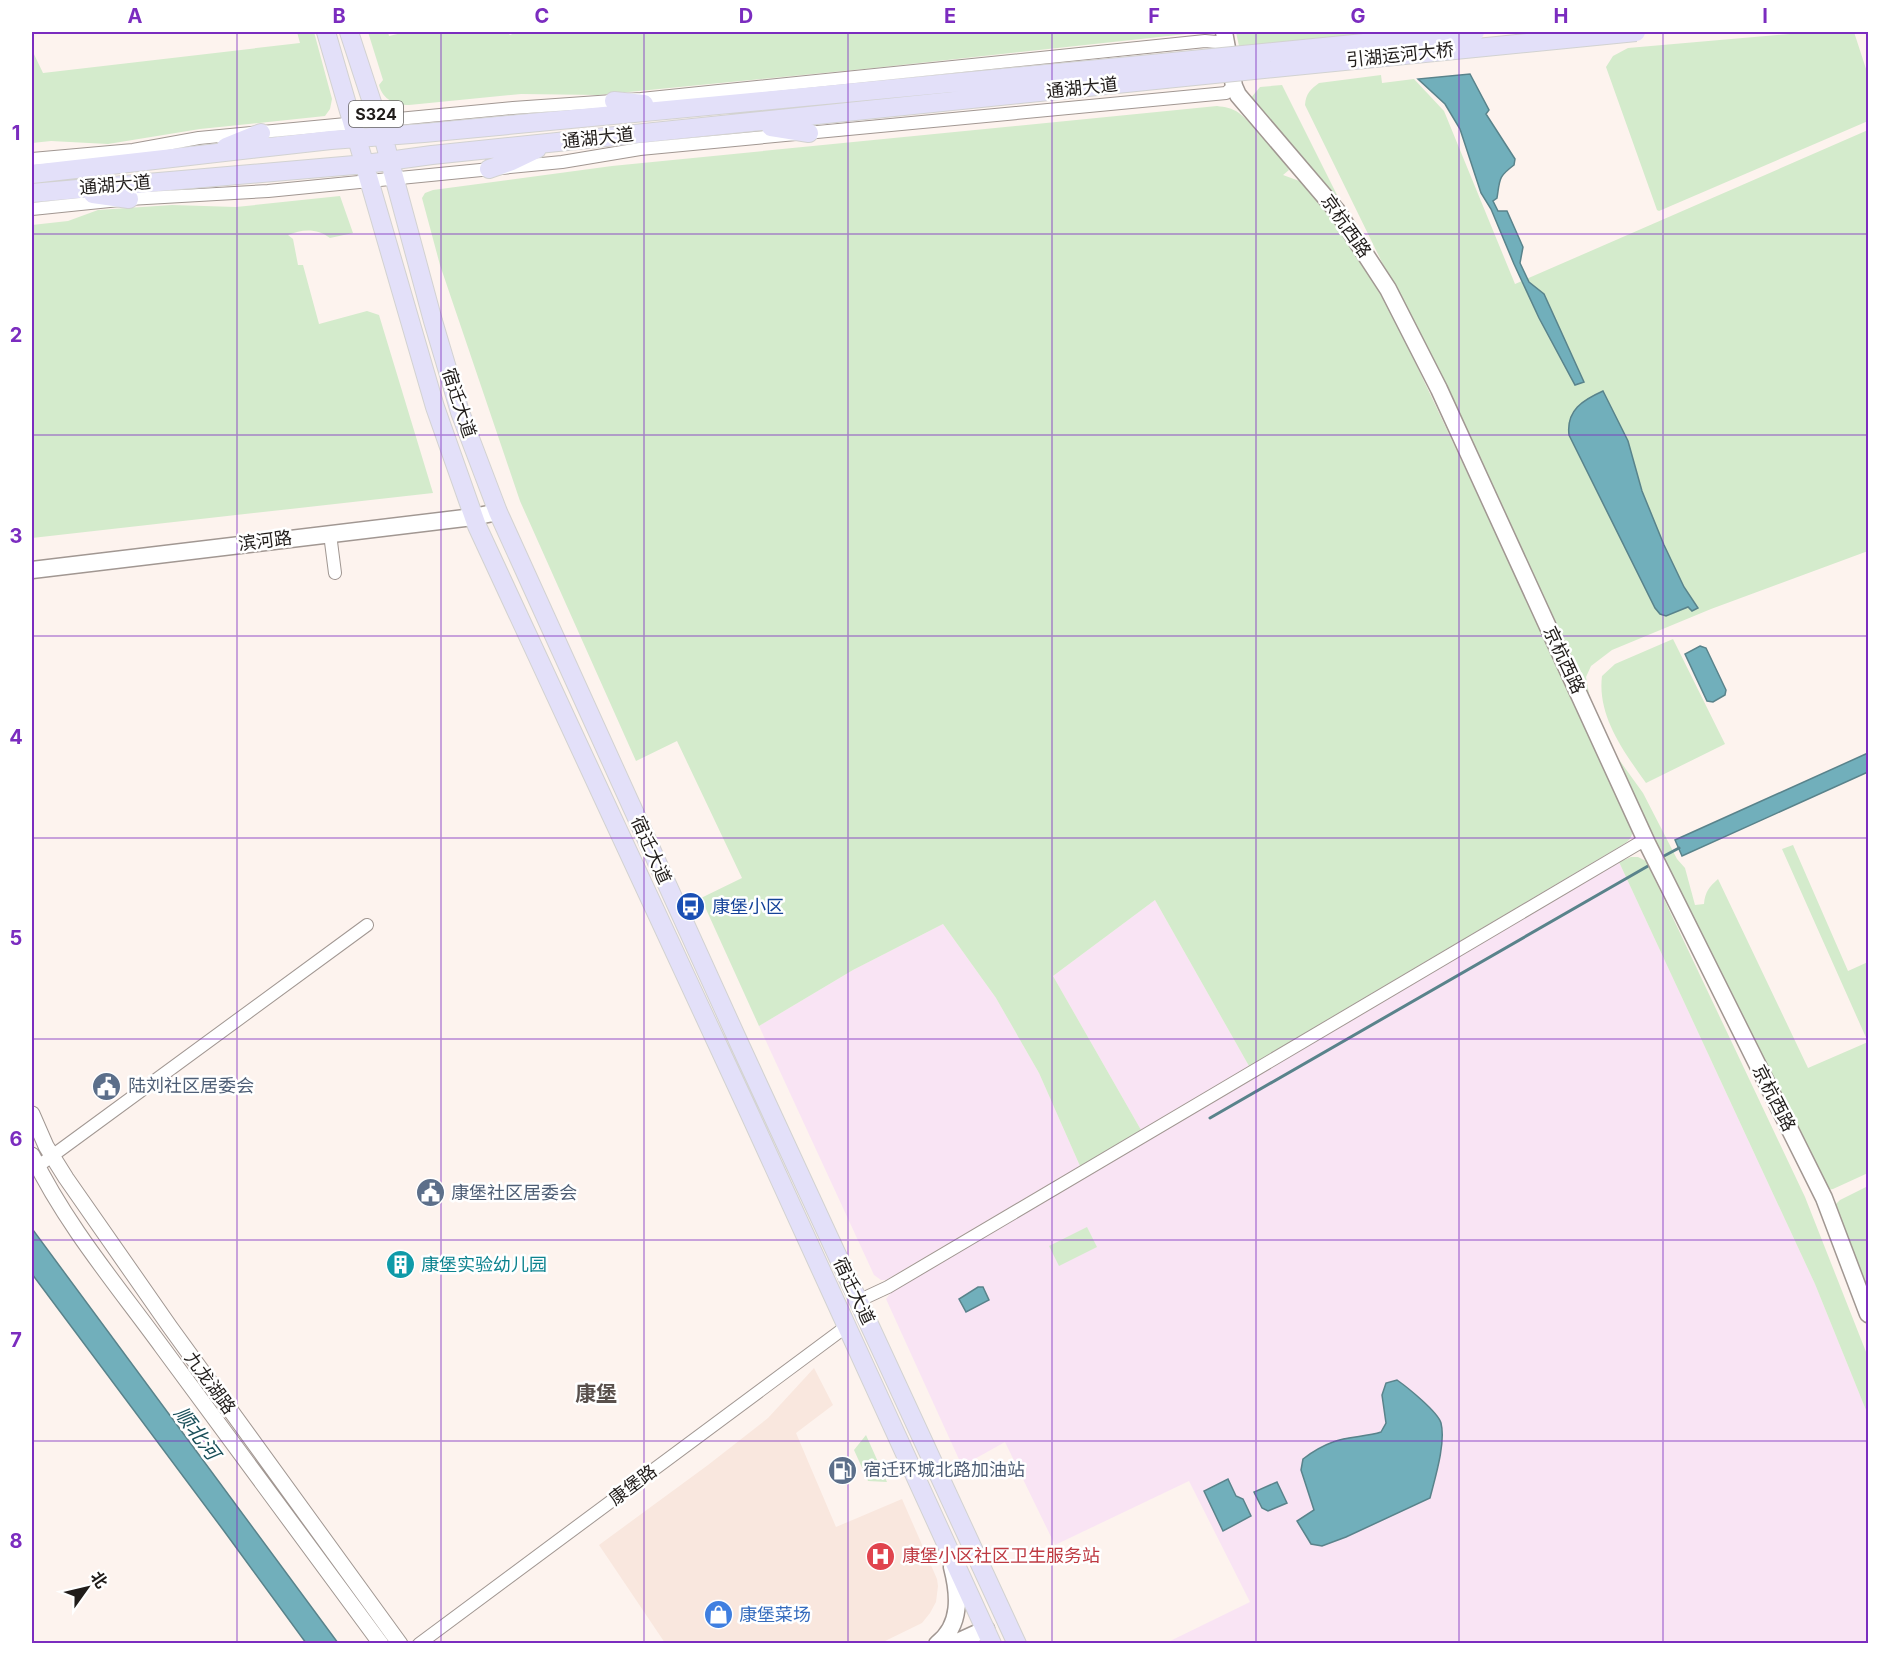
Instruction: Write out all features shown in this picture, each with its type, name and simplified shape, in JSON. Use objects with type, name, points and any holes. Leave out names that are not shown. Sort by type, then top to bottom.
[{"type":"main road","name":"宿迁大道","points":[[326,32],[435,407],[473,517],[989,1636]]},
{"type":"main road","name":"宿迁大道","points":[[349,32],[393,170],[432,321],[460,412],[498,512],[740,1045],[1017,1644]]},
{"type":"main road","name":"引湖运河大桥","points":[[1163,71],[1476,32]]},
{"type":"main road","name":"引湖运河大桥","points":[[1163,71],[1636,32]]},
{"type":"main road","name":"京杭西路","points":[[1225,37],[1234,86],[1238,95],[1337,211],[1388,289],[1442,395],[1646,839],[1824,1198],[1869,1314]]},
{"type":"main road","name":"通湖大道","points":[[32,174],[278,147],[356,131],[465,129],[676,109],[1163,71]]},
{"type":"main road","name":"通湖大道","points":[[32,193],[277,171],[368,173],[393,170],[468,152],[745,123],[1163,71]]},
{"type":"main road","points":[[614,101],[676,109]]},
{"type":"main road","points":[[745,123],[809,133]]},
{"type":"main road","points":[[465,129],[459,137],[462,147],[468,152]]},
{"type":"main road","points":[[209,155],[261,133]]},
{"type":"main road","points":[[489,169],[550,143]]},
{"type":"main road","points":[[277,171],[289,167],[294,159],[289,152],[278,147]]},
{"type":"main road","points":[[70,189],[129,199]]},
{"type":"main road","name":"滨河路","points":[[32,570],[473,517],[498,512]]},
{"type":"main road","points":[[937,1523],[953,1569],[958,1596],[954,1623],[937,1644]]},
{"type":"main road","points":[[953,1644],[989,1636]]},
{"type":"street","points":[[381,129],[513,108],[614,101],[1205,41],[1225,37]]},
{"type":"street","points":[[393,170],[489,169],[562,162],[640,149],[1226,93],[1234,86]]},
{"type":"street","points":[[32,159],[133,150],[199,138],[261,133],[356,131]]},
{"type":"street","points":[[32,209],[129,199],[268,191],[368,173]]},
{"type":"street","points":[[330,534],[335,573]]},
{"type":"street","points":[[858,1300],[908,1275],[1646,839]]},
{"type":"street","points":[[34,1161],[52,1157],[367,925]]},
{"type":"street","name":"九龙湖路","points":[[32,1114],[52,1157],[170,1327],[400,1644]]},
{"type":"street","name":"九龙湖路","points":[[34,1161],[49,1191],[101,1267],[155,1336],[381,1644]]},
{"type":"street","name":"康堡路","points":[[419,1644],[847,1326]]},
{"type":"shaded area","points":[[1619,862],[1815,1284],[1868,1415],[1868,1643],[1166,1643],[1250,1602],[1189,1481],[1055,1545],[1005,1442],[962,1466],[886,1299],[893,1290]]},
{"type":"shaded area","points":[[1155,900],[1249,1066],[1141,1130],[1053,976]]},
{"type":"shaded area","points":[[943,924],[996,998],[1039,1073],[1080,1166],[886,1280],[881,1280],[874,1275],[759,1026],[853,970]]},
{"type":"shaded area","points":[[814,1368],[833,1405],[796,1433],[836,1527],[902,1499],[937,1579],[936,1602],[922,1623],[881,1643],[665,1643],[599,1545],[768,1418]]},
{"type":"green space","points":[[297,32],[314,32],[332,99],[330,109],[325,116],[200,129],[108,144],[51,141],[32,143],[32,50],[43,73],[300,43]]},
{"type":"green space","points":[[368,32],[388,32],[389,36],[406,32],[507,32],[510,35],[517,32],[1205,32],[598,95],[521,94],[409,105],[390,101],[383,94],[379,85],[383,80]]},
{"type":"green space","points":[[1236,32],[1387,32],[1239,46]]},
{"type":"green space","points":[[1813,32],[1854,32],[1868,75],[1868,121],[1657,210],[1606,67],[1613,56],[1628,48]]},
{"type":"green space","points":[[1381,75],[1382,83],[1414,79],[1444,111],[1515,284],[1868,130],[1868,551],[1711,609],[1612,650],[1591,666],[1586,677],[1592,710],[1418,336],[1305,105],[1309,92],[1319,83]]},
{"type":"green space","points":[[1282,85],[1345,214],[1250,99],[1260,87]]},
{"type":"green space","points":[[1217,106],[1239,113],[1280,157],[1289,170],[1283,175],[1302,182],[1310,188],[1384,296],[1632,823],[1632,832],[1629,840],[1624,844],[1249,1066],[1155,900],[1053,976],[1141,1130],[1080,1166],[1039,1073],[996,998],[943,924],[853,970],[759,1026],[701,898],[742,878],[677,741],[636,761],[520,501],[440,265],[422,198],[425,193],[433,190],[612,166]]},
{"type":"green space","points":[[340,196],[353,233],[330,238],[320,232],[309,230],[288,235],[293,239],[298,265],[303,265],[319,324],[367,311],[379,315],[433,493],[32,538],[32,225],[68,221],[98,210],[172,205],[236,207]]},
{"type":"green space","points":[[1673,639],[1725,744],[1646,783],[1621,746],[1608,719],[1602,691],[1602,676],[1615,664]]},
{"type":"green space","points":[[1607,743],[1643,793],[1677,859],[1685,868],[1695,905],[1704,904],[1708,890],[1718,879],[1808,1068],[1868,1042],[1868,1173],[1826,1190]]},
{"type":"green space","points":[[1793,845],[1848,971],[1868,962],[1868,1042],[1782,849]]},
{"type":"green space","points":[[1638,857],[1646,861],[1805,1197],[1868,1357],[1868,1415],[1815,1284],[1619,862]]},
{"type":"green space","points":[[1868,1186],[1868,1299],[1836,1210],[1836,1204]]},
{"type":"green space","points":[[1087,1227],[1097,1247],[1059,1266],[1049,1246]]},
{"type":"green space","points":[[866,1435],[887,1482],[868,1481],[854,1450]]},
{"type":"water","points":[[1470,74],[1489,110],[1486,114],[1515,159],[1514,165],[1501,179],[1497,198],[1493,201],[1498,211],[1507,211],[1523,247],[1520,263],[1529,282],[1544,294],[1584,382],[1575,385],[1539,318],[1491,209],[1481,193],[1460,129],[1445,104],[1418,79]]},
{"type":"water","points":[[1603,391],[1628,441],[1642,491],[1664,545],[1684,587],[1698,608],[1692,611],[1688,607],[1666,616],[1660,614],[1655,608],[1569,435],[1573,412],[1583,402]]},
{"type":"water","points":[[1700,646],[1706,648],[1726,690],[1725,695],[1713,702],[1707,701],[1685,654]]},
{"type":"water","points":[[1868,753],[1868,772],[1682,856],[1675,840]]},
{"type":"water","points":[[32,1227],[338,1643],[306,1643],[32,1274]]},
{"type":"water","points":[[978,1287],[983,1287],[989,1300],[966,1312],[959,1299]]},
{"type":"water","points":[[1397,1380],[1428,1406],[1441,1423],[1441,1450],[1430,1498],[1346,1537],[1322,1546],[1311,1544],[1297,1521],[1314,1510],[1301,1470],[1303,1459],[1333,1442],[1381,1432],[1386,1423],[1382,1395],[1386,1383]]},
{"type":"water","points":[[1228,1479],[1236,1496],[1243,1499],[1251,1516],[1223,1531],[1204,1491]]},
{"type":"water","points":[[1277,1482],[1287,1503],[1268,1511],[1262,1508],[1254,1492]]},
{"type":"waterway","points":[[1664,856],[1679,848]]},
{"type":"waterway","points":[[1210,1118],[1648,866]]},
{"type":"place","name":"康堡小区","points":[[691,907]]},
{"type":"place","name":"陆刘社区居委会","points":[[107,1086]]},
{"type":"place","name":"康堡社区居委会","points":[[430,1193]]},
{"type":"place","name":"康堡实验幼儿园","points":[[400,1265]]},
{"type":"place","name":"宿迁环城北路加油站","points":[[842,1470]]},
{"type":"place","name":"康堡小区社区卫生服务站","points":[[881,1556]]},
{"type":"place","name":"康堡菜场","points":[[718,1615]]},
{"type":"district","name":"康堡","points":[[596,1394]]},
{"type":"water label","name":"顺北河","points":[[197,1433]]}]
